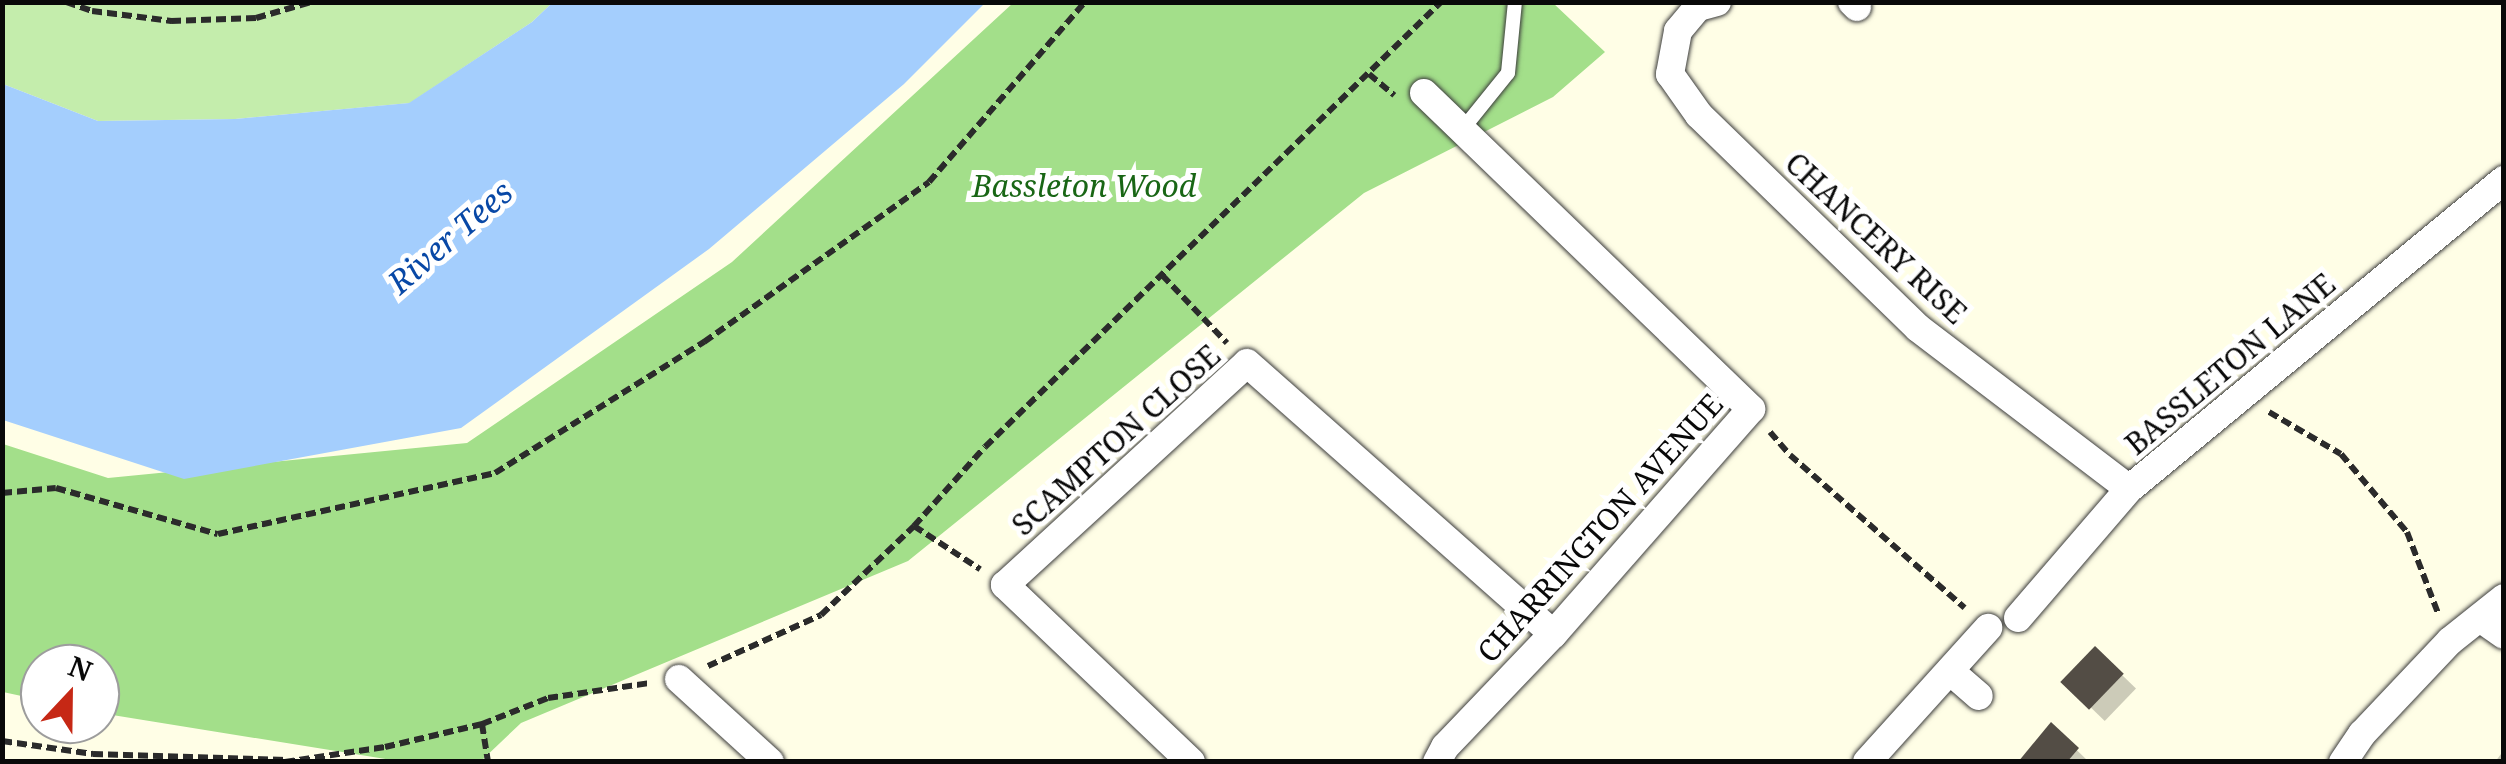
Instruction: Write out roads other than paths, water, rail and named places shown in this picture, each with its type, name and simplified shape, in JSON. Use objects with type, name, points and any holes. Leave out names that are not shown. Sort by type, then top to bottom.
[{"type":"street","name":"CHANCERY RISE","points":[[1717,2],[1698,7],[1678,31],[1670,74],[1699,114],[1918,328],[2129,489]]},
{"type":"street","name":"CHARRINGTON AVENUE","points":[[1424,92],[1751,409],[1553,634],[1444,747],[1437,762]]},
{"type":"street","name":"BASSLETON LANE","points":[[2018,618],[2129,489],[2504,180]]},
{"type":"street","name":"SCAMPTON CLOSE","points":[[1191,762],[1005,585],[1247,363],[1553,634]]},
{"type":"street","points":[[2343,762],[2362,734],[2450,641],[2504,598]]},
{"type":"street","points":[[2480,618],[2504,635]]},
{"type":"street","points":[[1867,762],[1988,628]]},
{"type":"street","points":[[1950,671],[1979,696]]},
{"type":"street","points":[[679,679],[770,762]]},
{"type":"lane","points":[[1462,130],[1508,73],[1514,2]]},
{"type":"water","name":"River Tees","points":[[552,3],[985,3],[904,84],[709,249],[461,428],[184,479],[3,420],[3,84],[98,121],[235,119],[409,103],[532,22]]},
{"type":"park label","name":"Bassleton Wood","points":[[1084,186]]}]
